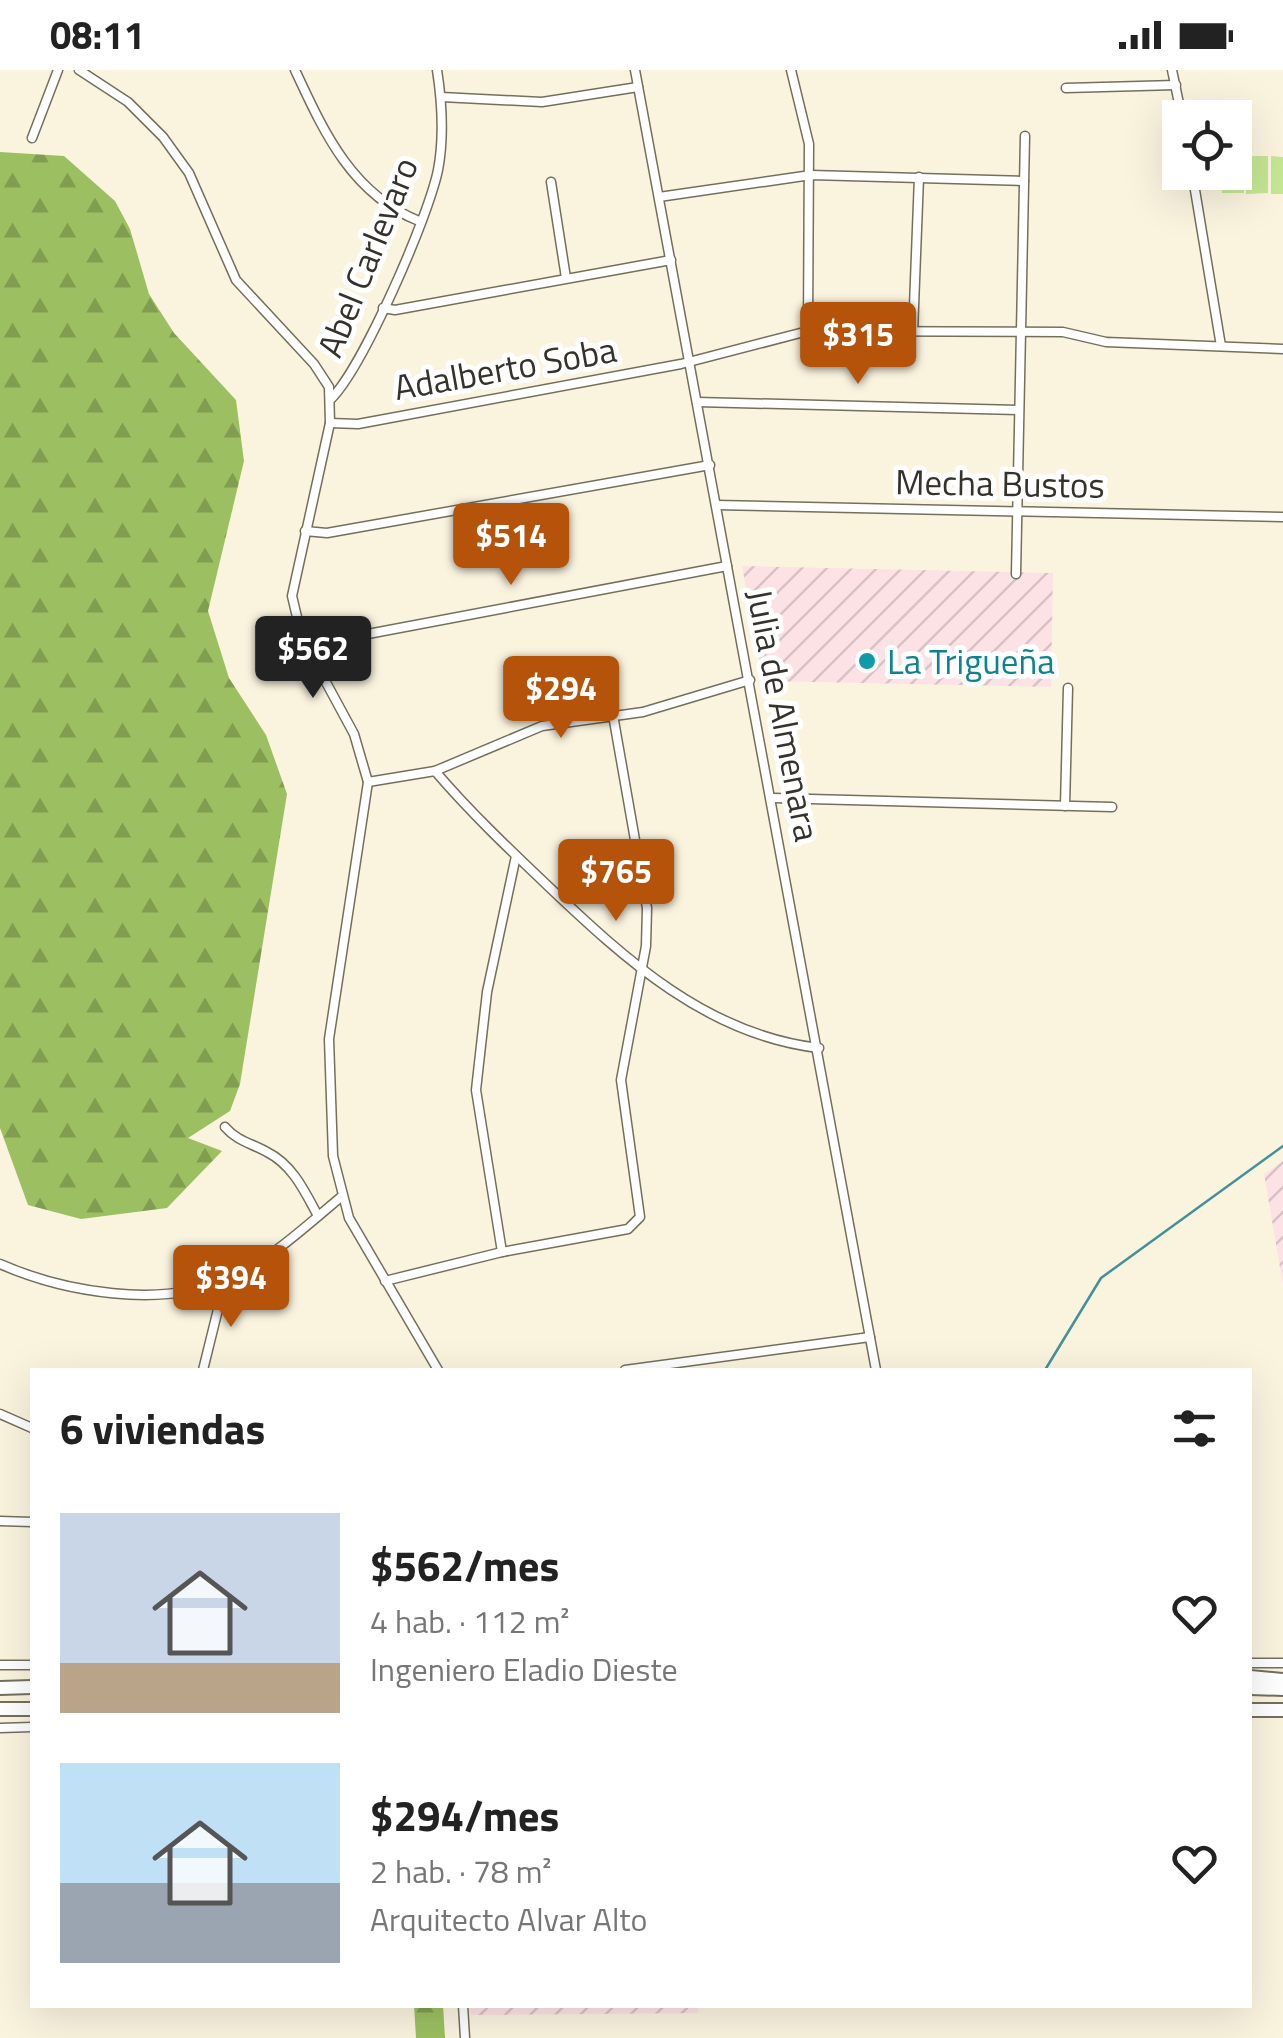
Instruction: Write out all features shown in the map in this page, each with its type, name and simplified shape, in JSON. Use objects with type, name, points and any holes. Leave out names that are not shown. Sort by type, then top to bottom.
[{"type":"highway","points":[[1252,1677],[1283,1680]]},
{"type":"highway","points":[[0,1688],[30,1687]]},
{"type":"highway","points":[[1252,1688],[1283,1689]]},
{"type":"highway","points":[[0,1709],[30,1709]]},
{"type":"highway","points":[[1252,1710],[1283,1710]]},
{"type":"street","points":[[32,138],[58,70]]},
{"type":"street","points":[[79,70],[128,102],[177,155],[198,191],[236,280],[314,364],[331,400],[330,423],[292,596],[308,653],[354,734],[368,782],[328,1061],[332,1156],[341,1198],[437,1368]]},
{"type":"street","points":[[294,70],[316,121],[338,156],[401,211],[419,221]]},
{"type":"street","name":"Abel Carlevaro","points":[[331,400],[349,377],[383,308],[438,170],[438,70]]},
{"type":"street","name":"Julia de Almenara","points":[[635,70],[876,1368]]},
{"type":"street","points":[[791,70],[806,122],[811,175],[808,332]]},
{"type":"street","points":[[1172,70],[1179,100]]},
{"type":"street","points":[[1066,88],[1176,85]]},
{"type":"street","points":[[441,97],[542,102],[638,87]]},
{"type":"street","points":[[1016,574],[1014,512],[1025,136]]},
{"type":"street","points":[[659,196],[811,175],[1024,181]]},
{"type":"street","points":[[913,332],[919,177]]},
{"type":"street","points":[[552,182],[566,278]]},
{"type":"street","points":[[1195,190],[1220,346]]},
{"type":"street","points":[[383,308],[395,310],[671,260]]},
{"type":"street","name":"Adalberto Soba","points":[[330,423],[358,424],[690,360],[808,332],[1063,332],[1115,342],[1283,349]]},
{"type":"street","points":[[698,402],[1018,410]]},
{"type":"street","points":[[305,532],[328,533],[710,464]]},
{"type":"street","name":"Mecha Bustos","points":[[716,505],[1283,517]]},
{"type":"street","points":[[308,653],[352,636],[727,566]]},
{"type":"street","points":[[368,782],[435,771],[542,726],[643,712],[750,680]]},
{"type":"street","points":[[1065,806],[1068,688]]},
{"type":"street","points":[[385,1282],[502,1252],[634,1226],[641,1209],[621,1080],[648,925],[613,715]]},
{"type":"street","points":[[435,771],[516,856],[642,972],[745,1030],[818,1048]]},
{"type":"street","points":[[773,798],[1112,808]]},
{"type":"street","points":[[502,1252],[476,1090],[490,972],[516,856]]},
{"type":"street","points":[[225,1127],[238,1140],[271,1153],[288,1166],[318,1216]]},
{"type":"street","points":[[0,1264],[58,1286],[120,1294],[224,1281],[256,1264],[341,1198]]},
{"type":"street","points":[[203,1368],[224,1281]]},
{"type":"street","points":[[641,1368],[870,1337]]},
{"type":"street","points":[[0,1414],[30,1427]]},
{"type":"street","points":[[0,1520],[30,1522]]},
{"type":"street","points":[[1252,1663],[1283,1663]]},
{"type":"street","points":[[0,1665],[30,1665]]},
{"type":"street","points":[[0,1728],[30,1727]]},
{"type":"street","points":[[462,2008],[465,2038]]},
{"type":"shaded area","points":[[742,566],[1053,573],[1051,687],[763,681]]},
{"type":"shaded area","points":[[1283,1161],[1283,1285],[1264,1174]]},
{"type":"shaded area","points":[[470,2008],[698,2008],[698,2013],[470,2015]]},
{"type":"green space","points":[[0,152],[64,156],[115,201],[130,229],[149,294],[174,333],[236,400],[244,461],[208,611],[229,678],[266,735],[287,794],[240,1084],[230,1111],[188,1138],[222,1151],[167,1208],[81,1219],[28,1205],[0,1128]]},
{"type":"green space","points":[[1252,156],[1268,156],[1268,193],[1246,194],[1246,190],[1252,190]]},
{"type":"green space","points":[[1271,156],[1283,157],[1283,194],[1271,194]]},
{"type":"green space","points":[[1222,190],[1244,190],[1244,193]]},
{"type":"green space","points":[[414,2008],[443,2008],[445,2038],[416,2038]]},
{"type":"waterway","points":[[1046,1368],[1101,1278],[1283,1146]]},
{"type":"place","name":"La Trigueña","points":[[867,661]]}]
